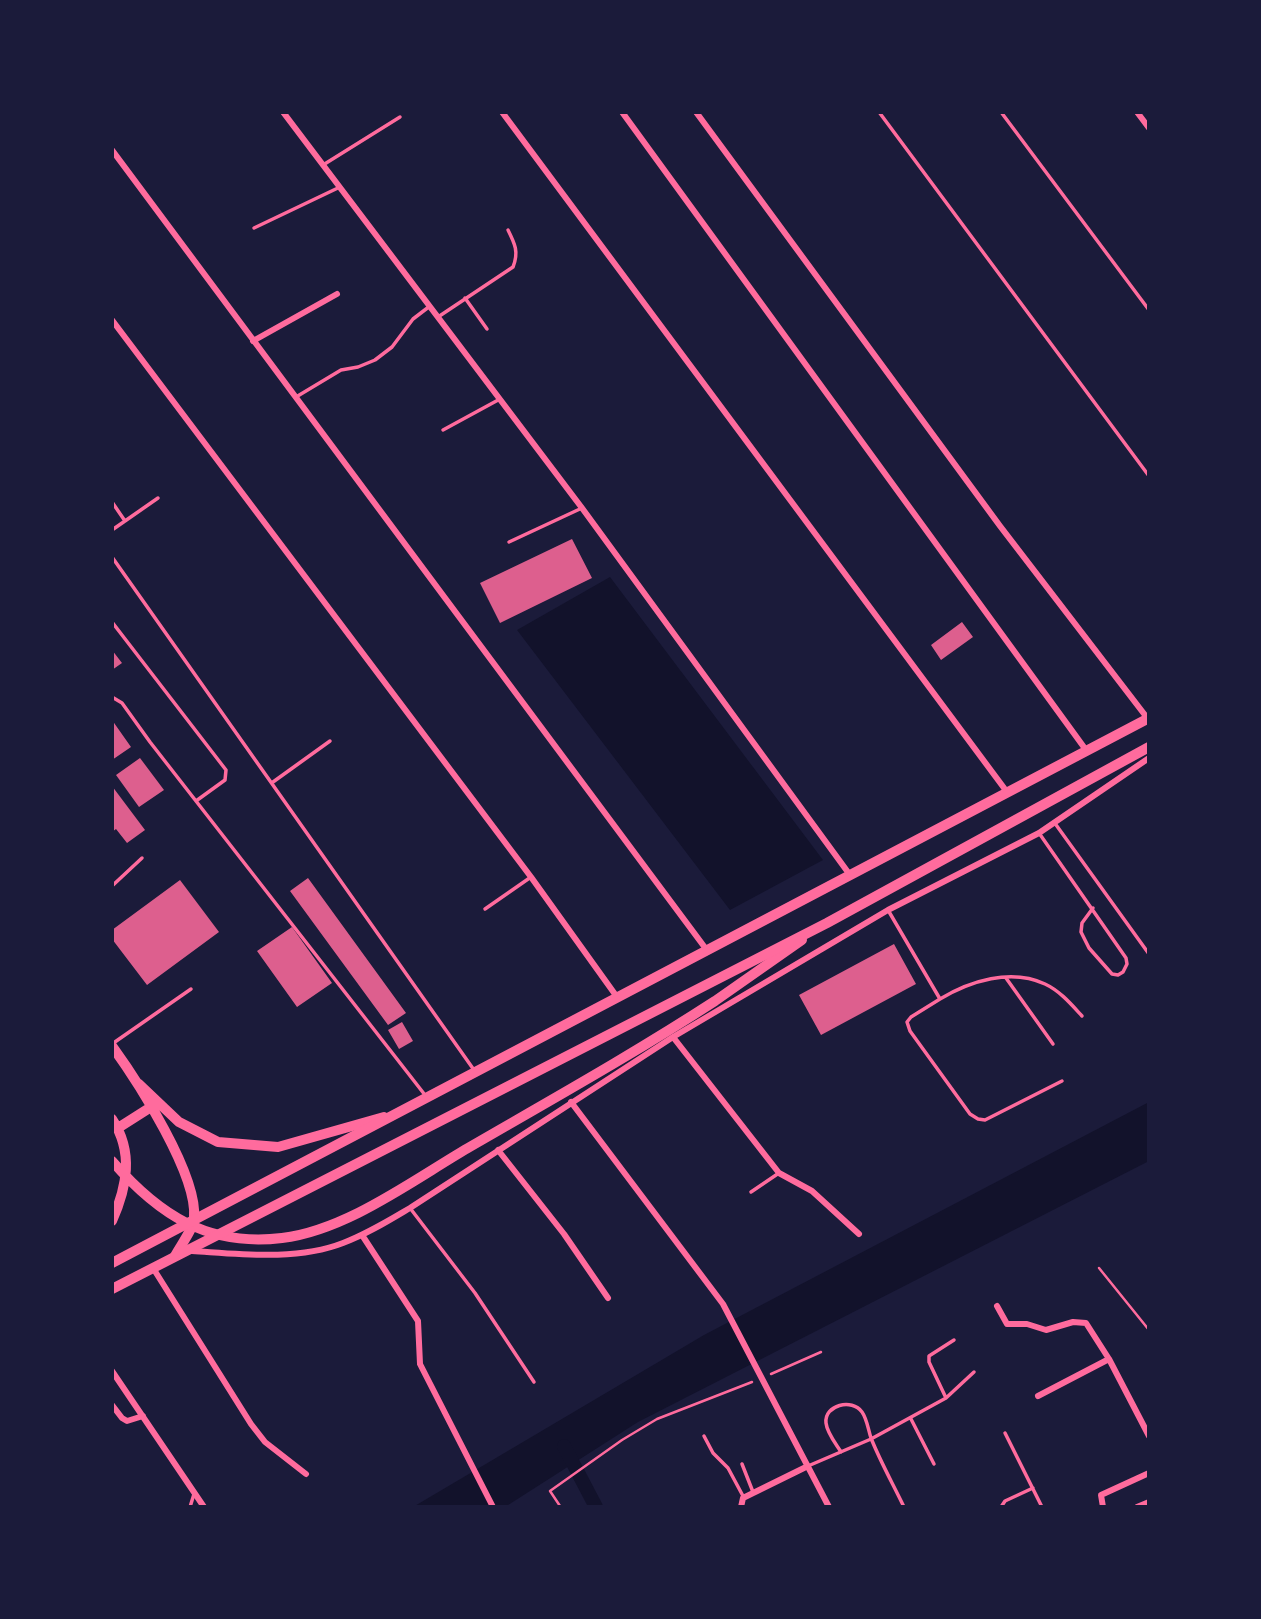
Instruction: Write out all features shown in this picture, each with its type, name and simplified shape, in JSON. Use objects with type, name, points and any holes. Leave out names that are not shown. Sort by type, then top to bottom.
[{"type":"main road","points":[[112,1264],[706,949],[1149,719]]},
{"type":"main road","points":[[112,1289],[827,923],[912,874],[1149,747]]},
{"type":"main road","points":[[112,1161],[145,1195],[165,1210],[207,1233],[250,1239],[284,1237],[317,1229],[388,1196],[620,1059],[715,1001],[827,923]]},
{"type":"main road","points":[[112,1045],[139,1084],[192,1188],[194,1220],[175,1256]]},
{"type":"main road","points":[[139,1084],[179,1122],[218,1142],[278,1147],[395,1113]]},
{"type":"main road","points":[[112,1220],[127,1176],[125,1148],[115,1123],[151,1107]]},
{"type":"street","points":[[284,112],[582,508],[850,875]]},
{"type":"street","points":[[502,112],[1007,792]]},
{"type":"street","points":[[622,112],[1086,750]]},
{"type":"street","points":[[696,112],[1000,526],[1149,719]]},
{"type":"street","points":[[1136,112],[1149,128]]},
{"type":"street","points":[[112,150],[706,949]]},
{"type":"street","points":[[253,341],[337,293]]},
{"type":"street","points":[[113,323],[531,877],[617,997]]},
{"type":"street","points":[[187,1250],[275,1255],[340,1244],[362,1235],[410,1208],[673,1037],[888,910],[1039,833],[1149,758]]},
{"type":"street","points":[[673,1037],[779,1173],[812,1191],[859,1234]]},
{"type":"street","points":[[571,1102],[723,1304],[829,1507]]},
{"type":"street","points":[[498,1150],[564,1234],[608,1298]]},
{"type":"street","points":[[362,1235],[418,1321],[420,1364],[493,1507]]},
{"type":"street","points":[[153,1268],[251,1424],[265,1442],[306,1474]]},
{"type":"street","points":[[997,1306],[1007,1324],[1011,1325],[1027,1324],[1046,1330],[1073,1322],[1086,1324],[1110,1359],[1149,1436]]},
{"type":"street","points":[[1038,1395],[1110,1359]]},
{"type":"street","points":[[112,1371],[204,1507]]},
{"type":"street","points":[[112,1405],[127,1421],[143,1416]]},
{"type":"street","points":[[741,1507],[743,1498],[808,1466]]},
{"type":"street","points":[[1103,1507],[1101,1495],[1149,1473]]},
{"type":"street","points":[[1137,1507],[1149,1502]]},
{"type":"lane","points":[[879,112],[1149,476]]},
{"type":"lane","points":[[1001,112],[1149,310]]},
{"type":"lane","points":[[323,165],[400,117]]},
{"type":"lane","points":[[254,228],[340,187]]},
{"type":"lane","points":[[438,317],[513,267],[517,258],[517,247],[508,230]]},
{"type":"lane","points":[[465,298],[487,329]]},
{"type":"lane","points":[[294,398],[341,370],[375,360],[392,347],[413,319],[430,306]]},
{"type":"lane","points":[[443,430],[500,399]]},
{"type":"lane","points":[[112,530],[159,498]]},
{"type":"lane","points":[[112,502],[125,521]]},
{"type":"lane","points":[[509,542],[582,508]]},
{"type":"lane","points":[[112,557],[475,1071]]},
{"type":"lane","points":[[112,622],[226,770],[225,780],[196,801]]},
{"type":"lane","points":[[112,697],[122,703],[426,1097]]},
{"type":"lane","points":[[273,782],[330,741]]},
{"type":"lane","points":[[1054,822],[1149,954]]},
{"type":"lane","points":[[1039,833],[1093,908],[1126,958],[1127,964],[1118,975],[1112,974],[1083,938],[1082,923],[1093,908]]},
{"type":"lane","points":[[112,886],[142,858]]},
{"type":"lane","points":[[485,909],[531,877]]},
{"type":"lane","points":[[888,910],[940,999]]},
{"type":"lane","points":[[1006,978],[1053,1044]]},
{"type":"lane","points":[[1062,1081],[985,1121],[978,1119],[970,1114],[939,1072],[910,1031],[907,1022],[940,999],[977,980],[1006,978],[1043,983],[1060,993],[1082,1016]]},
{"type":"lane","points":[[112,1045],[191,989]]},
{"type":"lane","points":[[751,1192],[779,1173]]},
{"type":"lane","points":[[410,1208],[475,1293],[534,1382]]},
{"type":"lane","points":[[946,1398],[929,1362],[929,1356],[954,1340]]},
{"type":"lane","points":[[808,1466],[910,1419],[946,1398],[974,1372]]},
{"type":"lane","points":[[841,1452],[826,1425],[828,1414],[835,1407],[847,1404],[861,1410],[871,1439],[904,1507]]},
{"type":"lane","points":[[910,1419],[934,1464]]},
{"type":"lane","points":[[1005,1433],[1042,1507]]},
{"type":"lane","points":[[704,1436],[713,1453],[728,1468],[743,1498]]},
{"type":"lane","points":[[742,1464],[753,1492]]},
{"type":"lane","points":[[1001,1507],[1005,1501],[1033,1489]]},
{"type":"lane","points":[[190,1507],[195,1492]]},
{"type":"path","points":[[1099,1268],[1149,1330]]},
{"type":"path","points":[[559,1507],[550,1491],[621,1440],[657,1419],[738,1389],[821,1352]]},
{"type":"shaded area","points":[[610,577],[823,860],[730,910],[517,630]]},
{"type":"shaded area","points":[[1149,1102],[1149,1161],[638,1422],[505,1507],[413,1507],[704,1335]]},
{"type":"building","points":[[572,539],[592,578],[500,623],[480,583]]},
{"type":"building","points":[[962,622],[973,637],[941,660],[931,645]]},
{"type":"building","points":[[112,650],[122,663],[112,670]]},
{"type":"building","points":[[112,720],[131,747],[112,760]]},
{"type":"building","points":[[140,758],[164,790],[139,807],[116,775]]},
{"type":"building","points":[[112,786],[145,830],[127,843],[116,829],[112,832]]},
{"type":"building","points":[[308,878],[406,1013],[388,1025],[290,891]]},
{"type":"building","points":[[180,880],[219,932],[147,985],[112,939],[112,930]]},
{"type":"building","points":[[292,927],[332,983],[297,1007],[257,951]]},
{"type":"building","points":[[894,944],[916,984],[821,1035],[799,995]]},
{"type":"building","points":[[402,1022],[413,1041],[399,1049],[388,1030]]},
{"type":"waterway","points":[[564,1446],[596,1507]]}]
